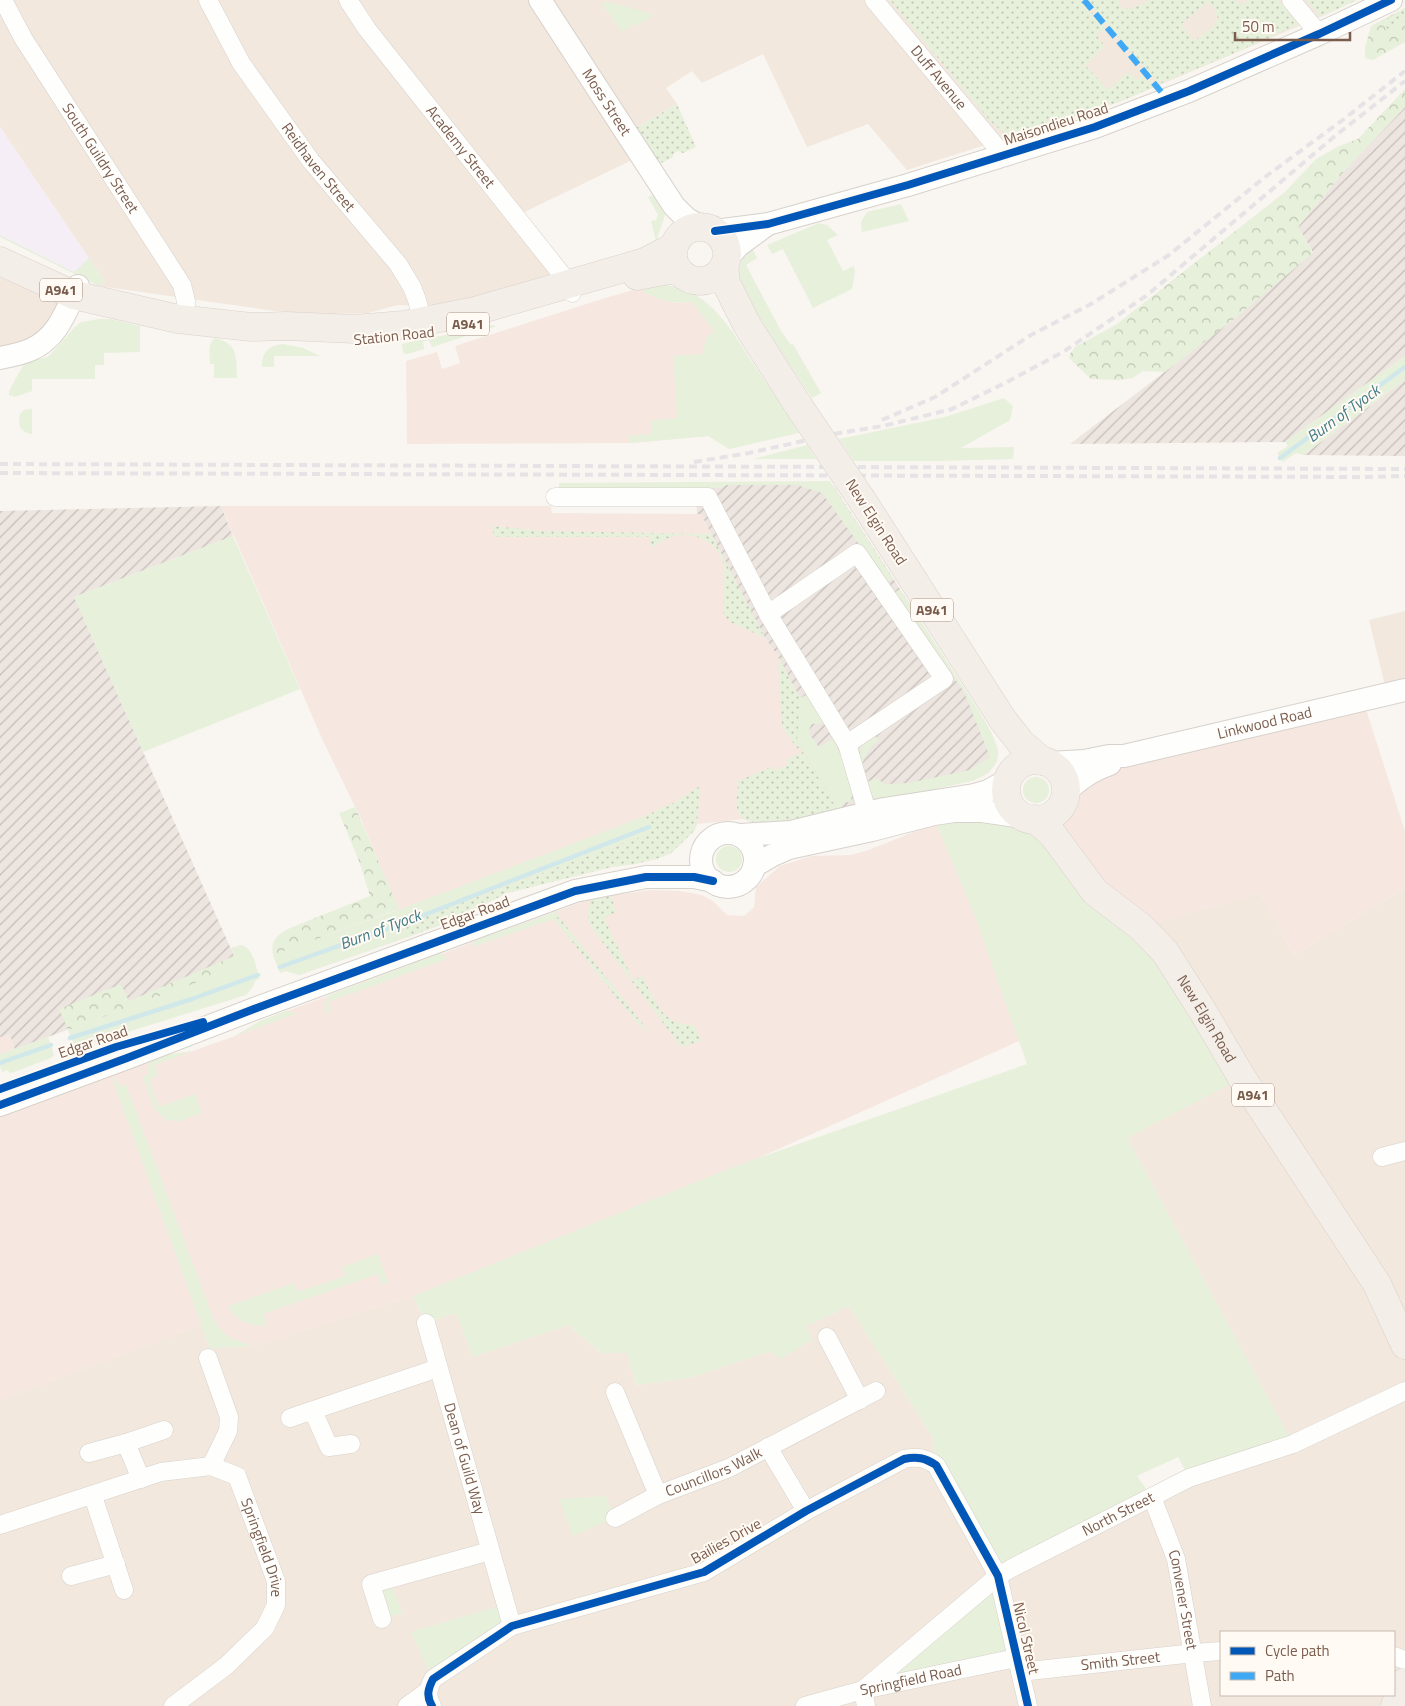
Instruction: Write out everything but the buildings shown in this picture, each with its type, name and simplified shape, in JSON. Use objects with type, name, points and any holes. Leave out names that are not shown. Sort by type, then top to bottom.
[{"type":"main road","name":"New Elgin Road","points":[[747,325],[727,303],[690,249],[724,240],[728,253],[726,283],[747,325],[1003,720],[1020,743],[1046,762]]},
{"type":"main road","name":"A941","points":[[0,246],[76,291]]},
{"type":"main road","name":"Station Road","points":[[0,261],[76,291],[126,308],[185,320],[251,327],[286,326],[354,329],[424,328],[475,311],[649,272],[669,270],[690,249],[703,281],[715,276],[726,263]]},
{"type":"main road","name":"New Elgin Road","points":[[1003,720],[1008,744],[1009,777]]},
{"type":"main road","points":[[1034,760],[1046,762],[1060,773],[1065,782],[1064,797],[1052,814],[1044,818],[1029,818],[1010,804],[1006,792],[1009,777],[1023,763],[1034,760]]},
{"type":"main road","name":"New Elgin Road","points":[[1064,797],[1066,830],[1076,866]]},
{"type":"main road","name":"New Elgin Road","points":[[1029,818],[1053,835],[1095,892],[1140,927],[1165,952],[1242,1078],[1377,1284],[1405,1345]]},
{"type":"main road","points":[[1395,1706],[1405,1682]]},
{"type":"street","name":"South Guildry Street","points":[[3,0],[24,38],[182,285],[186,300],[185,320]]},
{"type":"street","name":"Reidhaven Street","points":[[208,0],[241,63],[311,161],[398,264],[418,300],[424,328]]},
{"type":"street","name":"Academy Street","points":[[348,0],[367,29],[474,163],[570,290]]},
{"type":"street","name":"Moss Street","points":[[540,0],[674,206],[690,249]]},
{"type":"street","name":"Duff Avenue","points":[[874,0],[1004,156]]},
{"type":"street","points":[[1291,0],[1319,34]]},
{"type":"street","name":"Maisondieu Road","points":[[690,249],[768,224],[1004,156],[1143,110],[1319,34],[1391,0]]},
{"type":"street","name":"Maisondieu Road","points":[[726,263],[738,246],[768,224]]},
{"type":"street","points":[[0,358],[29,350],[44,342],[60,325],[76,291]]},
{"type":"street","points":[[555,498],[708,497],[768,614],[847,744],[870,821]]},
{"type":"street","points":[[768,614],[857,553],[944,679],[847,744]]},
{"type":"street","name":"Linkwood Road","points":[[1064,797],[1082,776],[1124,756],[1405,690]]},
{"type":"street","name":"Linkwood Road","points":[[1046,762],[1084,761],[1109,756],[1124,756]]},
{"type":"street","points":[[754,866],[789,848],[870,821],[989,791],[1009,777]]},
{"type":"street","points":[[740,836],[791,832],[954,811],[982,811],[1029,818]]},
{"type":"street","points":[[733,833],[747,840],[755,854],[754,866],[748,878],[741,884],[723,886],[712,881],[702,869],[702,853],[705,845],[718,835],[733,833]]},
{"type":"street","name":"Edgar Road","points":[[646,877],[702,853]]},
{"type":"street","name":"Edgar Road","points":[[0,1105],[254,1008],[560,896],[594,886],[646,877],[694,877],[712,881]]},
{"type":"street","name":"Edgar Road","points":[[0,1089],[121,1046],[254,1008]]},
{"type":"street","points":[[1382,1156],[1405,1150]]},
{"type":"street","name":"Dean of Guild Way","points":[[426,1323],[512,1626]]},
{"type":"street","points":[[828,1337],[860,1400]]},
{"type":"street","points":[[208,1358],[229,1418],[228,1431],[211,1466]]},
{"type":"street","points":[[290,1418],[438,1368]]},
{"type":"street","name":"Councillors Walk","points":[[615,1518],[658,1495],[729,1468],[876,1391]]},
{"type":"street","name":"North Street","points":[[864,1698],[998,1576],[1189,1478],[1292,1444],[1405,1391]]},
{"type":"street","name":"Councillors Walk","points":[[616,1392],[658,1495]]},
{"type":"street","points":[[313,1411],[329,1447],[351,1444]]},
{"type":"street","points":[[89,1453],[164,1430]]},
{"type":"street","points":[[126,1442],[141,1479]]},
{"type":"street","name":"Councillors Walk","points":[[768,1447],[806,1512]]},
{"type":"street","name":"Bailies Drive","points":[[407,1706],[430,1698],[432,1679],[512,1626],[704,1572],[806,1512],[904,1459],[914,1456],[927,1459],[936,1465],[998,1576]]},
{"type":"street","name":"Springfield Drive","points":[[0,1525],[93,1496],[161,1472],[211,1466],[237,1476],[276,1581],[276,1605],[265,1628],[226,1666],[173,1706]]},
{"type":"street","points":[[93,1496],[124,1590]]},
{"type":"street","name":"Convener Street","points":[[1152,1497],[1176,1558],[1202,1706]]},
{"type":"street","points":[[382,1619],[371,1584],[490,1551]]},
{"type":"street","points":[[71,1576],[116,1564]]},
{"type":"street","name":"Nicol Street","points":[[998,1576],[1028,1706]]},
{"type":"street","name":"Smith Street","points":[[1018,1665],[1220,1651]]},
{"type":"street","name":"Springfield Road","points":[[805,1706],[864,1698],[1018,1665]]},
{"type":"shaded area","points":[[0,0],[1357,0],[1119,102],[907,170],[868,124],[807,147],[763,54],[702,83],[692,71],[666,88],[677,104],[636,128],[632,160],[510,219],[552,274],[445,307],[398,305],[368,313],[328,314],[275,311],[99,286],[105,282],[0,127]]},
{"type":"shaded area","points":[[1405,107],[1405,356],[1285,442],[1070,444],[1234,319],[1313,252],[1298,227],[1346,169]]},
{"type":"shaded area","points":[[0,127],[105,282],[99,286],[0,237]]},
{"type":"shaded area","points":[[0,256],[78,286],[60,325],[0,358]]},
{"type":"shaded area","points":[[643,287],[676,303],[692,302],[714,331],[708,436],[631,443],[407,444],[406,361],[437,352],[442,369],[460,363],[455,346]]},
{"type":"shaded area","points":[[1405,380],[1405,456],[1303,455]]},
{"type":"shaded area","points":[[726,485],[833,485],[967,693],[998,750],[997,761],[988,773],[974,780],[838,811],[797,741],[800,698],[778,656],[765,638],[701,514],[697,514],[696,489],[720,488]]},
{"type":"shaded area","points":[[221,506],[551,506],[552,513],[701,514],[765,638],[778,656],[838,811],[749,821],[743,819],[697,824],[694,831],[670,854],[656,859],[612,867],[507,893],[457,919],[408,937],[299,975],[286,971],[280,973],[273,955],[398,910],[361,819],[323,741]]},
{"type":"shaded area","points":[[221,506],[233,536],[74,597],[239,967],[15,1049],[10,1035],[0,1037],[0,511]]},
{"type":"shaded area","points":[[1405,611],[1405,690],[1387,694],[1369,620]]},
{"type":"shaded area","points":[[1363,700],[1405,831],[1405,888],[1294,955],[1260,893],[1141,927],[1045,818],[1053,814],[1063,803],[1065,782],[1063,778],[1124,756]]},
{"type":"shaded area","points":[[936,823],[1028,1037],[752,1161],[413,1296],[253,1346],[210,1349],[201,1325],[0,1400],[0,1116],[168,1055],[193,1051],[235,1036],[260,1021],[592,898],[651,890],[680,891],[702,895],[713,901],[727,915],[744,916],[754,907],[756,887],[780,866],[811,856],[850,855],[866,851]]},
{"type":"shaded area","points":[[1405,888],[1405,1706],[0,1706],[0,1400],[201,1325],[210,1349],[253,1346],[413,1296],[426,1323],[456,1313],[473,1357],[568,1325],[601,1353],[627,1353],[636,1385],[690,1378],[771,1351],[806,1326],[849,1306],[932,1436],[936,1465],[998,1576],[1181,1481],[1292,1443],[1127,1138],[1141,927],[1260,893],[1294,955]]},
{"type":"shaded area","points":[[10,1035],[15,1049],[0,1054],[0,1037]]},
{"type":"green space","points":[[890,0],[1081,0],[1105,28],[1096,35],[1105,46],[1085,65],[1108,90],[1128,72],[1137,80],[1144,74],[1154,87],[1119,102],[1014,136],[1004,133],[990,121]]},
{"type":"green space","points":[[1086,0],[1118,0],[1122,10],[1127,8],[1128,10],[1148,0],[1237,0],[1240,5],[1251,0],[1279,0],[1297,22],[1297,25],[1159,84]],"holes":[[[1208,2],[1217,12],[1215,14],[1219,19],[1215,22],[1217,24],[1194,41],[1181,24]]]},
{"type":"green space","points":[[1307,0],[1357,0],[1322,16],[1318,14]]},
{"type":"green space","points":[[606,1],[653,15],[637,26],[636,23],[622,32],[602,4]]},
{"type":"green space","points":[[1405,8],[1405,42],[1373,60],[1365,58],[1365,48],[1371,26]]},
{"type":"green space","points":[[1405,8],[1405,20],[1388,30],[1383,21]]},
{"type":"green space","points":[[1405,89],[1405,107],[1346,169],[1298,227],[1313,253],[1234,319],[1165,372],[1143,371],[1133,378],[1119,380],[1091,379],[1069,358],[1075,347],[1117,324],[1285,192],[1316,159],[1339,146],[1358,139]]},
{"type":"green space","points":[[677,104],[696,147],[683,153],[678,151],[674,153],[672,158],[659,164],[636,128]]},
{"type":"green space","points":[[653,195],[665,215],[656,242],[651,221],[656,220],[658,215],[648,197]]},
{"type":"green space","points":[[901,204],[909,221],[862,232],[861,222],[867,212]]},
{"type":"green space","points":[[819,223],[827,225],[838,235],[827,240],[843,271],[854,266],[855,272],[852,289],[813,308],[783,249],[772,254],[767,245]]},
{"type":"green space","points":[[0,235],[74,272],[89,258],[105,282],[99,286],[0,237]]},
{"type":"green space","points":[[753,250],[757,258],[746,265],[781,331],[791,345],[793,344],[821,393],[812,398],[741,288],[738,275],[740,264],[744,257]]},
{"type":"green space","points":[[666,285],[696,295],[720,316],[739,341],[799,433],[729,449],[708,436],[631,443],[627,436],[652,434],[651,420],[677,418],[673,356],[703,354],[706,338],[714,331],[692,302],[679,303],[661,300],[644,292],[643,287]]},
{"type":"green space","points":[[110,319],[140,326],[140,352],[104,353],[104,365],[95,365],[95,379],[32,379],[32,391],[15,397],[9,395],[9,391],[25,362],[48,357],[81,322]]},
{"type":"green space","points":[[491,325],[497,326],[432,347],[428,338],[463,332]]},
{"type":"green space","points":[[215,338],[228,344],[235,352],[237,378],[214,378],[214,364],[210,364],[210,350],[212,340]]},
{"type":"green space","points":[[423,339],[424,349],[407,354],[403,353],[402,344]]},
{"type":"green space","points":[[283,344],[303,348],[320,356],[274,356],[274,367],[262,367],[263,357],[267,351],[273,346]]},
{"type":"green space","points":[[1405,356],[1405,380],[1303,455],[1296,453],[1283,462],[1277,453],[1288,446],[1285,442]]},
{"type":"green space","points":[[1004,398],[1013,406],[1010,420],[961,448],[1014,447],[1013,459],[854,461],[839,439],[945,417]]},
{"type":"green space","points":[[32,409],[32,434],[25,432],[19,422],[20,414],[24,410]]},
{"type":"green space","points":[[807,445],[816,459],[753,459]]},
{"type":"green space","points":[[830,481],[893,579],[887,583],[822,493],[797,485],[726,485],[720,488],[559,489],[559,483]]},
{"type":"green space","points":[[493,526],[540,531],[711,534],[765,638],[732,623],[723,615],[723,561],[714,547],[700,538],[684,535],[676,536],[668,538],[651,548],[650,537],[493,537]]},
{"type":"green space","points":[[233,536],[300,689],[143,752],[74,597]]},
{"type":"green space","points":[[900,589],[982,716],[997,746],[998,753],[994,767],[975,780],[879,802],[871,793],[867,782],[876,778],[885,784],[908,783],[970,770],[990,757],[964,692],[894,593]]},
{"type":"green space","points":[[778,656],[800,698],[797,742],[803,752],[796,747],[782,726]]},
{"type":"green space","points":[[806,695],[824,723],[812,724],[809,730],[811,736],[819,747],[833,739],[850,780],[852,796],[850,803],[846,802],[841,808],[837,809],[797,741],[800,698]]},
{"type":"green space","points":[[874,734],[879,741],[870,748],[861,766],[861,747]]},
{"type":"green space","points":[[803,752],[838,811],[785,822],[755,823],[744,819],[737,809],[738,781],[773,766],[775,771],[788,765],[786,760]]},
{"type":"green space","points":[[1036,777],[1045,781],[1049,790],[1045,799],[1036,803],[1027,799],[1023,790],[1027,781]]},
{"type":"green space","points":[[700,786],[697,824],[694,831],[670,854],[656,859],[612,867],[507,893],[457,919],[408,937],[404,924],[651,833],[645,816],[675,802]]},
{"type":"green space","points":[[1007,799],[1010,804],[1165,952],[1242,1078],[1127,1138],[1293,1444],[1189,1478],[1178,1457],[1137,1476],[1152,1497],[998,1576],[936,1465],[932,1436],[849,1306],[806,1326],[813,1340],[780,1359],[771,1351],[690,1378],[636,1385],[627,1353],[601,1353],[568,1325],[473,1357],[456,1313],[426,1323],[413,1296],[741,1164],[1027,1064],[974,914],[936,823],[974,821],[1004,826]]},
{"type":"green space","points":[[355,807],[399,909],[273,955],[274,941],[286,930],[370,896],[359,861],[339,813]]},
{"type":"green space","points":[[645,816],[652,833],[404,924],[408,937],[299,975],[286,971],[280,973],[273,955],[401,909]]},
{"type":"green space","points":[[729,846],[738,850],[742,859],[738,868],[729,872],[720,868],[716,859],[720,850]]},
{"type":"green space","points":[[611,895],[616,912],[604,918],[633,980],[643,976],[661,1010],[674,1021],[694,1025],[701,1041],[681,1047],[591,927],[587,913],[592,898]]},
{"type":"green space","points":[[556,912],[559,917],[472,947],[474,941]]},
{"type":"green space","points":[[559,917],[650,1033],[635,1021],[554,919]]},
{"type":"green space","points":[[241,945],[252,954],[259,979],[256,980],[246,995],[86,1045],[74,1045],[68,1030],[239,967],[231,948]]},
{"type":"green space","points":[[441,953],[447,959],[328,1002],[331,1012],[327,1013],[324,1004],[329,995]]},
{"type":"green space","points":[[234,956],[239,967],[68,1030],[59,1009],[121,984],[129,1001]]},
{"type":"green space","points":[[286,1011],[298,1013],[235,1036],[260,1021]]},
{"type":"green space","points":[[48,1037],[54,1055],[51,1058],[14,1072],[10,1073],[7,1070],[2,1072],[0,1054]]},
{"type":"green space","points":[[193,1051],[154,1065],[158,1076],[152,1078],[152,1081],[149,1082],[159,1107],[195,1094],[202,1113],[180,1121],[166,1120],[154,1108],[143,1077],[147,1075],[152,1061],[157,1058]]},
{"type":"green space","points":[[111,1076],[121,1086],[126,1085],[214,1320],[222,1331],[230,1337],[253,1346],[210,1349]]},
{"type":"green space","points":[[378,1254],[388,1283],[382,1285],[378,1274],[263,1314],[267,1326],[255,1325],[239,1320],[228,1306],[294,1283],[298,1292],[345,1276],[342,1267]]},
{"type":"green space","points":[[606,1496],[615,1518],[573,1536],[559,1499]]},
{"type":"green space","points":[[998,1576],[1016,1658],[863,1690]]},
{"type":"green space","points":[[388,1579],[403,1613],[382,1619],[371,1584]]},
{"type":"green space","points":[[506,1604],[512,1626],[433,1679],[411,1632]]},
{"type":"waterway","name":"Burn of Tyock","points":[[1280,458],[1405,367]]},
{"type":"waterway","name":"Burn of Tyock","points":[[280,967],[419,917],[649,827]]},
{"type":"waterway","name":"Burn of Tyock","points":[[70,1038],[192,999],[258,975]]},
{"type":"waterway","name":"Burn of Tyock","points":[[0,1063],[51,1045]]},
{"type":"railway","points":[[882,420],[935,397],[1031,335],[1091,304],[1169,255],[1265,177],[1405,71]]},
{"type":"railway","points":[[694,462],[883,426],[952,409],[1063,352],[1146,296],[1335,136],[1405,81]]},
{"type":"railway","points":[[0,464],[1405,469]]},
{"type":"railway","points":[[0,473],[1405,476]]},
{"type":"marked path","points":[[1084,0],[1168,100]]},
{"type":"cycle path","points":[[715,231],[768,224],[908,185],[1095,127],[1189,91],[1391,0]]},
{"type":"cycle path","points":[[0,1105],[575,891],[646,877],[694,877],[713,881]]},
{"type":"cycle path","points":[[0,1089],[116,1047],[203,1022]]},
{"type":"cycle path","points":[[432,1706],[428,1692],[433,1679],[512,1626],[704,1572],[806,1511],[904,1459],[913,1458],[924,1459],[936,1465],[998,1576],[1028,1706]]}]
